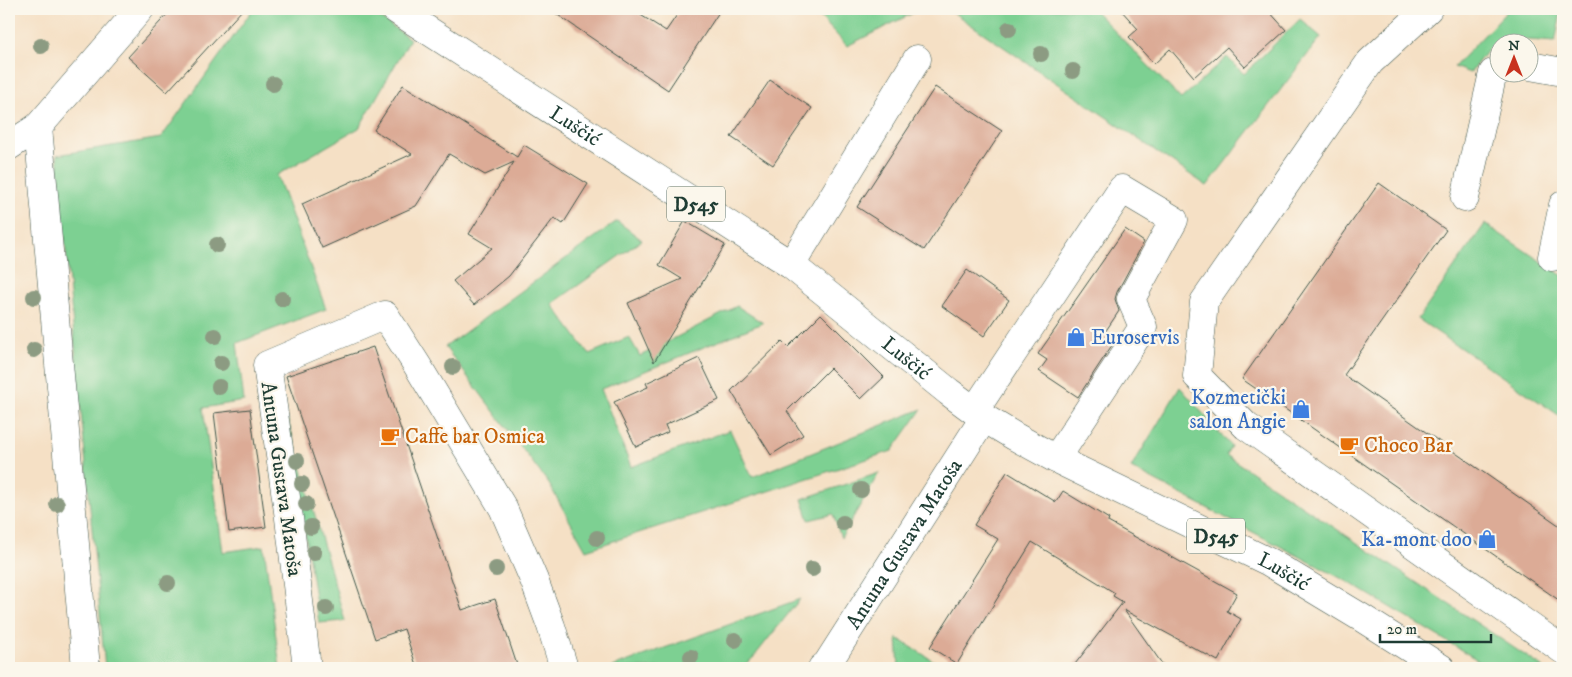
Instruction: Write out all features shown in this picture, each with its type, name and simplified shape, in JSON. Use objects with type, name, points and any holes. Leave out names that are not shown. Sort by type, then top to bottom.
[{"type":"main road","points":[[9,146],[38,127],[140,9]]},
{"type":"main road","points":[[1428,9],[1370,62],[1204,302],[1197,376],[1246,426],[1563,650]]},
{"type":"main road","name":"Luščić","points":[[402,10],[791,265],[979,414],[1056,459],[1269,562],[1441,668]]},
{"type":"main road","points":[[791,265],[917,59]]},
{"type":"main road","points":[[1540,68],[1563,72]]},
{"type":"main road","points":[[1465,198],[1491,82]]},
{"type":"main road","points":[[38,127],[86,668]]},
{"type":"main road","name":"Antuna Gustava Matoša","points":[[822,668],[827,664],[979,414],[989,391],[1122,189],[1174,220],[1131,299],[1143,327],[1056,459]]},
{"type":"main road","points":[[1552,257],[1563,205]]},
{"type":"main road","name":"Antuna Gustava Matoša","points":[[307,668],[267,365],[385,315],[417,364],[503,508],[552,626],[564,668]]},
{"type":"green space","points":[[253,9],[368,9],[410,39],[359,128],[277,175],[326,309],[237,343],[244,401],[203,408],[223,552],[264,546],[280,668],[105,668],[57,155],[161,138]]},
{"type":"green space","points":[[813,9],[921,9],[847,46]]},
{"type":"green space","points":[[948,9],[1093,9],[1181,99],[1227,57],[1244,74],[1300,19],[1321,37],[1207,186]]},
{"type":"green space","points":[[1509,9],[1562,9],[1555,42],[1540,41],[1540,32],[1490,32],[1490,48],[1470,73],[1454,67]]},
{"type":"green space","points":[[617,221],[642,240],[552,304],[589,354],[629,337],[640,356],[737,306],[763,323],[601,389],[631,467],[730,430],[752,477],[922,409],[892,451],[586,550],[549,484],[445,347]]},
{"type":"green space","points":[[1485,224],[1563,276],[1563,418],[1418,319]]},
{"type":"green space","points":[[1180,387],[1231,446],[1226,455],[1544,668],[1491,668],[1348,582],[1131,468]]},
{"type":"green space","points":[[287,417],[345,621],[319,623]]},
{"type":"green space","points":[[879,473],[841,538],[833,514],[809,520],[802,499]]},
{"type":"green space","points":[[800,599],[753,658],[740,668],[612,668],[612,667]]},
{"type":"green space","points":[[897,638],[945,668],[899,668]]},
{"type":"building","points":[[172,9],[243,9],[167,92],[128,57]]},
{"type":"building","points":[[549,9],[631,9],[666,31],[681,9],[721,9],[668,90]]},
{"type":"building","points":[[1120,9],[1267,9],[1286,30],[1245,67],[1227,47],[1194,77],[1170,49],[1154,64],[1129,37],[1138,29]]},
{"type":"building","points":[[770,80],[812,108],[773,165],[731,137]]},
{"type":"building","points":[[403,85],[517,157],[524,145],[588,184],[563,224],[554,218],[509,276],[474,305],[453,281],[492,248],[469,234],[514,162],[485,175],[449,154],[416,206],[322,248],[302,204],[412,154],[374,130]]},
{"type":"building","points":[[935,87],[1002,131],[924,250],[857,207]]},
{"type":"building","points":[[1379,183],[1446,230],[1344,375],[1563,528],[1563,603],[1242,379]]},
{"type":"building","points":[[685,221],[725,245],[654,362],[628,303],[682,279],[659,265]]},
{"type":"building","points":[[1125,229],[1144,242],[1117,292],[1115,299],[1119,311],[1105,332],[1116,339],[1078,397],[1039,371],[1047,360],[1038,354]]},
{"type":"building","points":[[967,270],[1009,300],[984,336],[942,306]]},
{"type":"building","points":[[821,314],[884,377],[861,399],[830,368],[787,411],[803,435],[771,455],[731,391],[782,341],[788,347]]},
{"type":"building","points":[[373,347],[462,610],[495,599],[518,668],[417,668],[404,629],[375,639],[286,376]]},
{"type":"building","points":[[699,358],[719,400],[665,425],[668,432],[636,447],[614,402],[648,387],[646,383]]},
{"type":"building","points":[[250,409],[266,527],[229,532],[214,413]]},
{"type":"building","points":[[1007,472],[1056,502],[1063,491],[1109,519],[1108,522],[1237,593],[1227,611],[1241,619],[1218,661],[1124,610],[1165,668],[1072,668],[1123,602],[1113,596],[1115,593],[1032,542],[957,664],[930,647],[998,539],[974,525]]},
{"type":"place","name":"Euroservis","points":[[1076,337]]},
{"type":"place","name":"Kozmetički salon Angie","points":[[1301,409]]},
{"type":"place","name":"Caffe bar Osmica","points":[[390,436]]},
{"type":"place","name":"Choco Bar","points":[[1349,445]]},
{"type":"place","name":"Ka-mont doo","points":[[1487,539]]}]
